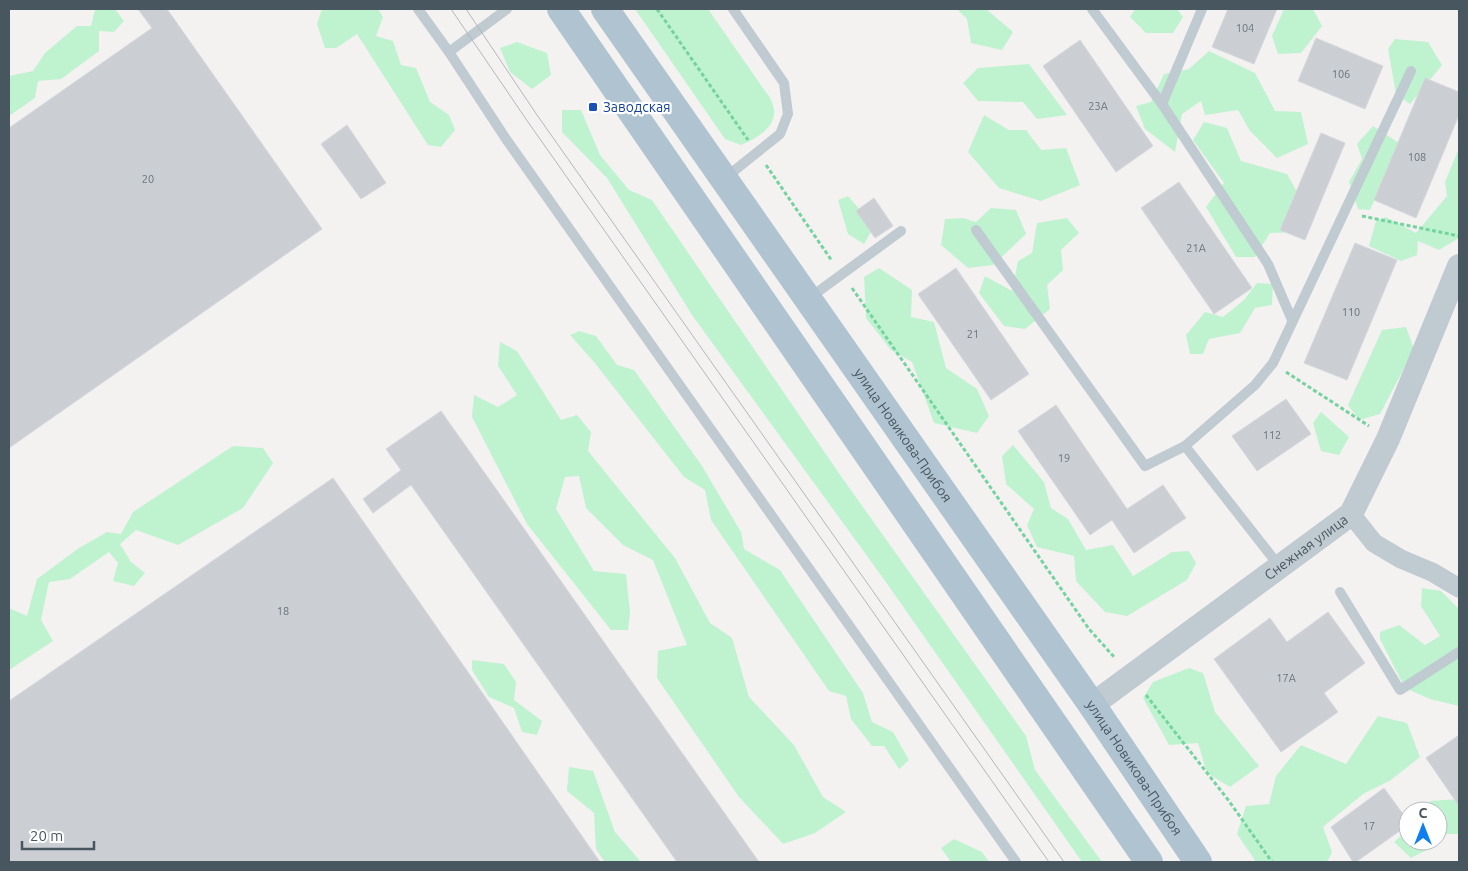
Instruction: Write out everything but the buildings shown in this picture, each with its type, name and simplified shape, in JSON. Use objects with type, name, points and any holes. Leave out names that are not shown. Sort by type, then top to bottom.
[{"type":"main road","points":[[561,9],[1149,862]]},
{"type":"main road","name":"улица Новикова-Прибоя","points":[[605,9],[1092,705],[1198,862]]},
{"type":"street","name":"Снежная улица","points":[[1092,705],[1351,514],[1388,439],[1459,266]]},
{"type":"street","points":[[1351,514],[1374,542],[1401,559],[1432,572],[1459,588]]},
{"type":"lane","points":[[418,9],[449,52],[506,140],[1016,862]]},
{"type":"lane","points":[[449,52],[507,9]]},
{"type":"lane","points":[[724,178],[780,134],[788,114],[784,83],[732,9]]},
{"type":"lane","points":[[1092,9],[1162,104],[1268,264],[1292,320]]},
{"type":"lane","points":[[1162,104],[1202,9]]},
{"type":"lane","points":[[976,230],[1145,466],[1185,446],[1255,385],[1273,363],[1410,71]]},
{"type":"lane","points":[[807,300],[901,231]]},
{"type":"lane","points":[[1185,446],[1280,567]]},
{"type":"lane","points":[[1340,592],[1400,690],[1459,652]]},
{"type":"path","points":[[657,9],[1088,629],[1131,676],[1229,801],[1272,862]]},
{"type":"path","points":[[1345,213],[1459,236]]},
{"type":"path","points":[[1273,363],[1388,439]]},
{"type":"green space","points":[[115,9],[124,21],[114,32],[99,31],[99,51],[61,79],[38,81],[35,98],[9,116],[9,76],[33,71],[45,53],[77,26],[91,26],[95,10]]},
{"type":"green space","points":[[322,9],[378,9],[383,17],[376,36],[393,41],[401,65],[416,68],[430,102],[449,115],[455,130],[441,147],[428,145],[357,34],[336,48],[325,48],[317,24]]},
{"type":"green space","points":[[635,9],[708,9],[770,98],[774,114],[767,129],[757,137],[741,145],[725,139]]},
{"type":"green space","points":[[957,9],[986,9],[1013,32],[1002,50],[971,43],[967,19]]},
{"type":"green space","points":[[1135,9],[1177,9],[1183,17],[1173,33],[1146,33],[1130,17]]},
{"type":"green space","points":[[1284,9],[1313,9],[1322,26],[1301,53],[1278,54],[1272,36]]},
{"type":"green space","points":[[1395,39],[1428,42],[1442,65],[1410,104],[1396,94],[1388,49]]},
{"type":"green space","points":[[517,42],[547,53],[551,75],[532,89],[510,72],[500,48]]},
{"type":"green space","points":[[1209,51],[1255,73],[1275,111],[1301,112],[1308,144],[1277,158],[1250,131],[1238,110],[1205,115],[1201,101],[1182,114],[1175,152],[1145,129],[1136,106],[1151,102],[1164,74],[1189,69]]},
{"type":"green space","points":[[1029,64],[1067,115],[1037,119],[1023,102],[978,101],[963,83],[978,68]]},
{"type":"green space","points":[[562,110],[581,110],[600,155],[629,190],[652,200],[843,479],[1026,736],[1035,770],[1102,862],[1082,862],[883,578],[692,315],[607,178],[562,132]]},
{"type":"green space","points":[[984,115],[1009,130],[1026,130],[1041,150],[1066,148],[1080,185],[1041,201],[999,188],[968,152]]},
{"type":"green space","points":[[1204,122],[1227,128],[1241,161],[1287,174],[1307,210],[1300,232],[1270,233],[1255,257],[1236,257],[1206,207],[1224,183],[1193,140]]},
{"type":"green space","points":[[1373,126],[1399,143],[1370,210],[1358,209],[1349,182],[1362,159],[1357,144]]},
{"type":"green space","points":[[1459,148],[1459,238],[1439,250],[1418,241],[1417,255],[1401,261],[1369,246],[1376,221],[1386,217],[1416,233],[1447,196],[1445,182]]},
{"type":"green space","points":[[848,196],[874,226],[864,244],[848,234],[838,200]]},
{"type":"green space","points":[[991,208],[1016,210],[1026,234],[993,265],[968,268],[941,245],[945,219],[963,218],[976,222]]},
{"type":"green space","points":[[1067,218],[1079,233],[1061,250],[1063,270],[1047,285],[1050,309],[1025,329],[1004,326],[979,293],[985,276],[1012,291],[1018,261],[1032,253],[1037,223]]},
{"type":"green space","points":[[879,268],[912,290],[911,317],[934,322],[946,368],[977,389],[989,416],[977,433],[934,423],[912,362],[891,350],[866,318],[864,277]]},
{"type":"green space","points":[[1257,283],[1273,284],[1272,305],[1255,308],[1240,333],[1209,339],[1203,354],[1190,354],[1186,335],[1205,312],[1223,317],[1244,300]]},
{"type":"green space","points":[[1406,327],[1414,349],[1380,414],[1359,420],[1348,405],[1382,330]]},
{"type":"green space","points":[[579,331],[596,336],[617,365],[634,370],[702,466],[741,532],[744,549],[780,570],[863,693],[872,722],[893,732],[909,760],[899,769],[884,746],[872,746],[851,719],[846,696],[829,691],[711,520],[705,490],[684,477],[594,362],[570,335]]},
{"type":"green space","points":[[500,342],[517,351],[561,420],[577,415],[591,432],[588,451],[675,558],[710,623],[732,638],[749,697],[794,745],[823,797],[846,812],[815,833],[783,844],[739,797],[657,678],[658,651],[687,645],[653,560],[623,545],[586,508],[579,476],[565,477],[556,509],[594,571],[626,574],[630,613],[628,630],[611,630],[527,524],[472,417],[474,395],[498,407],[517,395],[498,366]]},
{"type":"green space","points":[[1321,412],[1349,437],[1339,455],[1321,451],[1313,423]]},
{"type":"green space","points":[[1013,445],[1044,482],[1051,508],[1068,519],[1086,550],[1113,545],[1133,576],[1172,552],[1189,551],[1196,563],[1187,580],[1127,616],[1105,612],[1076,581],[1074,556],[1037,547],[1027,525],[1034,509],[1006,484],[1002,456]]},
{"type":"green space","points":[[233,446],[263,448],[273,463],[243,508],[178,545],[136,530],[120,544],[131,562],[145,573],[134,586],[113,581],[118,563],[109,552],[70,579],[49,582],[41,620],[53,641],[9,670],[9,608],[27,616],[37,579],[79,548],[107,532],[121,534],[133,512]]},
{"type":"green space","points":[[1422,588],[1441,591],[1459,609],[1459,706],[1430,699],[1405,688],[1380,639],[1380,632],[1399,625],[1425,645],[1440,636],[1421,606]]},
{"type":"green space","points":[[472,660],[504,664],[516,682],[514,700],[542,721],[537,735],[522,732],[514,708],[489,697],[472,670]]},
{"type":"green space","points":[[1189,668],[1203,673],[1215,712],[1259,766],[1230,787],[1207,773],[1198,743],[1169,745],[1143,698],[1153,682]]},
{"type":"green space","points":[[1378,716],[1407,723],[1420,757],[1391,780],[1363,794],[1323,827],[1332,852],[1327,862],[1256,862],[1237,834],[1246,806],[1269,804],[1276,776],[1301,745],[1346,764]]},
{"type":"green space","points":[[569,767],[593,771],[615,832],[641,862],[605,862],[596,849],[594,813],[567,791]]},
{"type":"green space","points":[[1459,799],[1459,834],[1448,834],[1448,801],[1430,801]]},
{"type":"green space","points":[[954,839],[982,852],[989,862],[951,862],[941,848]]},
{"type":"green space","points":[[1404,851],[1424,851],[1411,858]]},
{"type":"tram line","points":[[451,9],[528,122],[1049,862]]},
{"type":"tram line","points":[[466,9],[537,115],[1064,862]]},
{"type":"place","name":"Заводская","points":[[593,107]]}]
